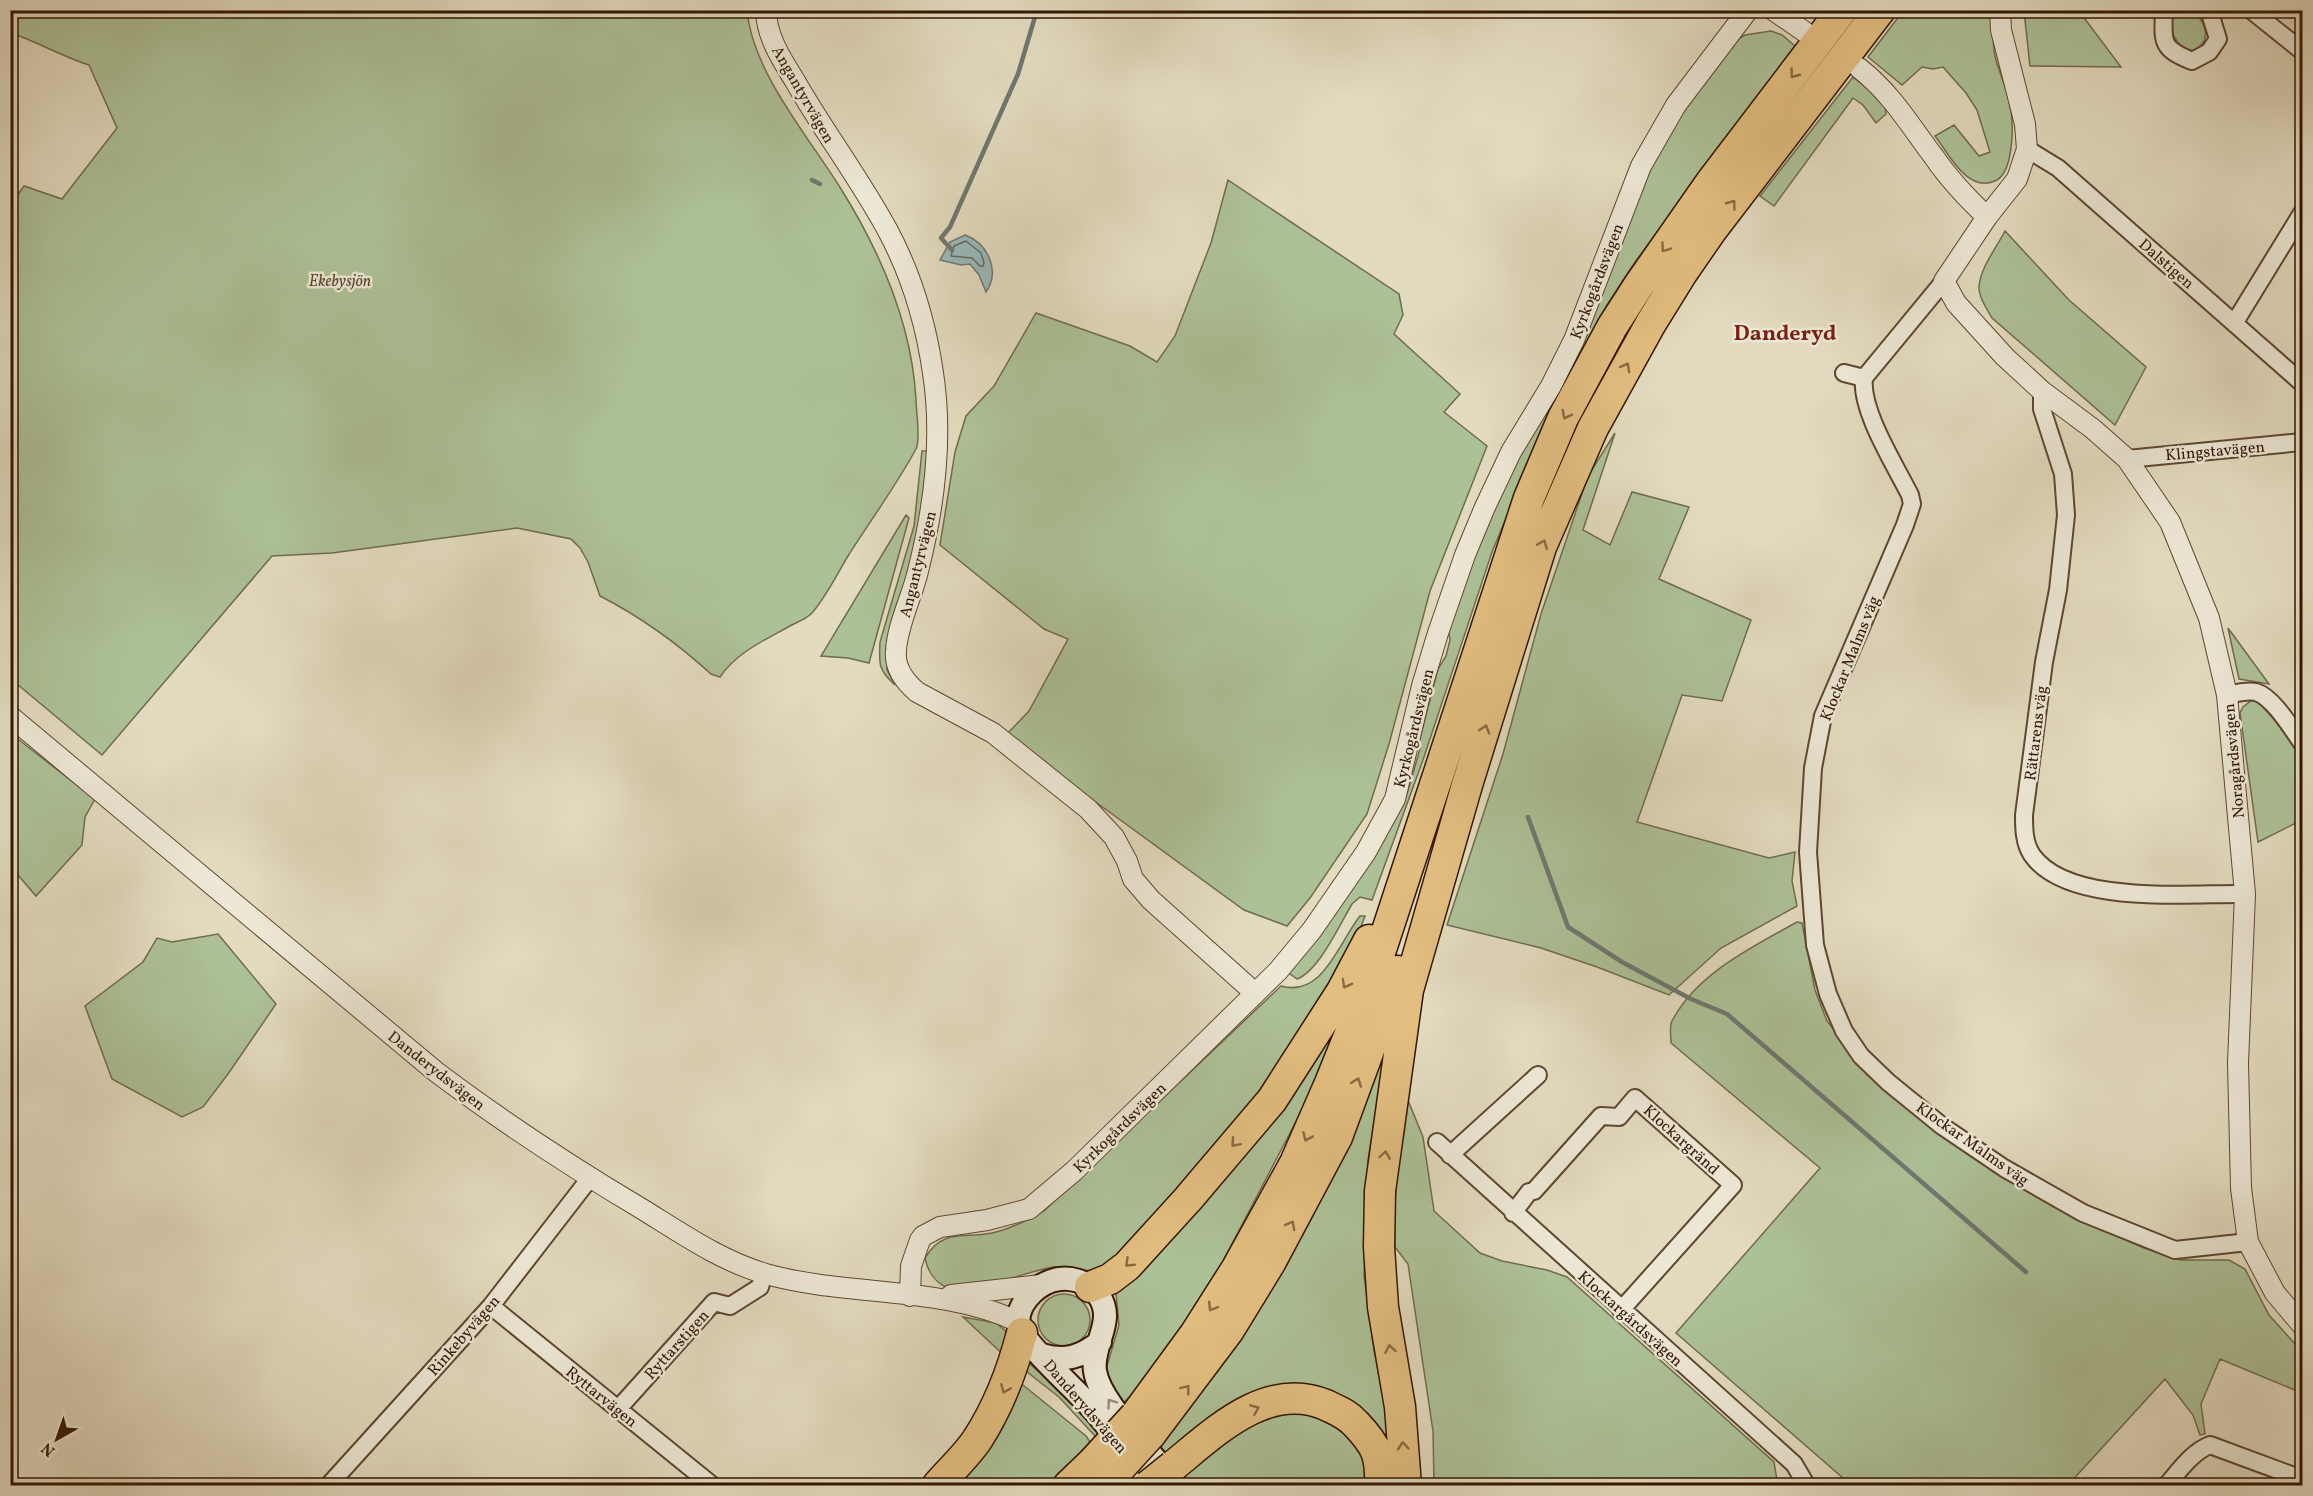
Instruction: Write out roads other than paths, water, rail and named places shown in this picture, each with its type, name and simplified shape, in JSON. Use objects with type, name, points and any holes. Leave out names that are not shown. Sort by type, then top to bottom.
[{"type":"highway","points":[[1142,1425],[1195,1334],[1232,1277],[1299,1154],[1368,989],[1529,498],[1563,418],[1612,327],[1711,182],[1842,10]]},
{"type":"highway","points":[[1406,1485],[1400,1407],[1383,1307],[1379,1247],[1380,1191],[1408,990],[1467,785],[1541,548],[1593,428],[1651,323],[1682,273],[1718,221],[1880,10]]},
{"type":"highway","points":[[1090,1287],[1110,1279],[1127,1266],[1195,1191],[1272,1100],[1306,1051],[1342,991],[1370,940],[1402,863],[1465,670],[1489,617]]},
{"type":"highway","points":[[1068,1485],[1101,1476],[1142,1425],[1229,1330],[1270,1263],[1337,1137],[1467,785]]},
{"type":"highway","points":[[937,1485],[976,1441],[1002,1398],[1013,1368],[1020,1328]]},
{"type":"highway","points":[[1166,1482],[1232,1418],[1264,1405],[1290,1398],[1317,1401],[1347,1414],[1369,1438],[1381,1463],[1380,1485]]},
{"type":"main road","points":[[1069,1278],[1090,1287],[1100,1296],[1105,1310],[1105,1326],[1100,1342],[1088,1352],[1077,1357],[1055,1359],[1042,1355],[1020,1328],[1021,1309],[1030,1295],[1041,1285],[1057,1279],[1069,1278]]},
{"type":"main road","name":"Danderydsvägen","points":[[1100,1342],[1095,1365],[1102,1391],[1166,1482]]},
{"type":"main road","name":"Danderydsvägen","points":[[1042,1355],[1166,1482]]},
{"type":"street","name":"Angantyrvägen","points":[[766,10],[766,22],[773,41],[814,116],[888,231],[906,268],[922,314],[934,375],[936,418],[933,505],[918,574],[900,629],[896,651],[898,669],[907,684],[917,692],[993,733],[1088,809],[1114,837],[1127,861],[1133,879],[1152,900],[1255,993]]},
{"type":"street","name":"Kyrkogårdsvägen","points":[[910,1296],[911,1266],[920,1240],[924,1236],[940,1227],[987,1220],[1029,1209],[1074,1171],[1278,971],[1312,930],[1366,852],[1395,799],[1422,686],[1438,633],[1465,555],[1510,452],[1551,386],[1566,357],[1641,166],[1676,105],[1748,10]]},
{"type":"street","points":[[1773,10],[1805,32]]},
{"type":"street","points":[[1844,373],[1864,378],[1944,281],[1987,217],[2018,178],[2027,149],[2025,124],[2001,30],[2001,10]]},
{"type":"street","points":[[2164,10],[2163,38],[2173,54],[2192,61],[2209,52],[2218,39],[2209,10]]},
{"type":"street","points":[[2251,10],[2302,51]]},
{"type":"street","points":[[1859,68],[1877,82],[1895,102],[1935,160],[1987,217]]},
{"type":"street","name":"Dalstigen","points":[[2027,149],[2058,168],[2302,382]]},
{"type":"street","points":[[2235,322],[2302,213]]},
{"type":"street","name":"Noragårdsvägen","points":[[1944,281],[1956,303],[2005,357],[2042,391],[2093,429],[2127,459],[2170,522],[2210,618],[2227,695],[2246,894],[2238,1063],[2241,1188],[2248,1242],[2275,1293],[2302,1324]]},
{"type":"street","name":"Klockar Malms väg","points":[[1864,378],[1862,390],[1871,417],[1910,495],[1912,504],[1823,716],[1813,768],[1808,852],[1815,945],[1828,994],[1844,1031],[1862,1056],[1888,1082],[1942,1126],[2004,1168],[2083,1213],[2175,1250],[2248,1242]]},
{"type":"street","name":"Rättarens väg","points":[[2042,391],[2042,409],[2063,474],[2066,516],[2058,590],[2044,662],[2024,815],[2024,834],[2031,854],[2047,870],[2064,880],[2114,893],[2246,894]]},
{"type":"street","name":"Klingstavägen","points":[[2127,459],[2302,442]]},
{"type":"street","points":[[2227,695],[2242,692],[2257,693],[2267,699],[2302,742]]},
{"type":"street","name":"Danderydsvägen","points":[[10,716],[435,1071],[508,1125],[696,1242],[740,1265],[800,1283],[930,1297],[1041,1285]]},
{"type":"street","points":[[1450,1155],[1539,1075]]},
{"type":"street","name":"Klockargränd","points":[[1514,1213],[1529,1192],[1534,1191],[1601,1116],[1619,1117],[1635,1098],[1733,1185],[1622,1310]]},
{"type":"street","name":"Klockargårdsvägen","points":[[1437,1142],[1794,1464],[1807,1485]]},
{"type":"street","name":"Rinkebyvägen","points":[[328,1485],[491,1306],[590,1178]]},
{"type":"street","name":"Ryttarstigen","points":[[618,1409],[714,1302],[730,1306],[760,1287],[764,1273]]},
{"type":"street","name":"Danderydsvägen","points":[[930,1297],[982,1308],[1020,1328]]},
{"type":"street","name":"Ryttarvägen","points":[[491,1306],[713,1485]]},
{"type":"street","points":[[2166,1485],[2187,1461],[2202,1448],[2210,1445],[2302,1479]]},
{"type":"water","points":[[965,235],[980,244],[992,266],[990,284],[986,292],[979,275],[970,264],[961,265],[940,260],[950,242]]},
{"type":"waterway","points":[[952,250],[941,238],[950,227],[1018,74],[1037,10]]},
{"type":"waterway","points":[[812,180],[820,184]]},
{"type":"waterway","points":[[1528,817],[1568,927],[1622,962],[1691,999],[1727,1014],[2026,1272]]},
{"type":"district","name":"Danderyd","points":[[1785,332]]},
{"type":"park label","name":"Ekebysjön","points":[[340,280]]}]
